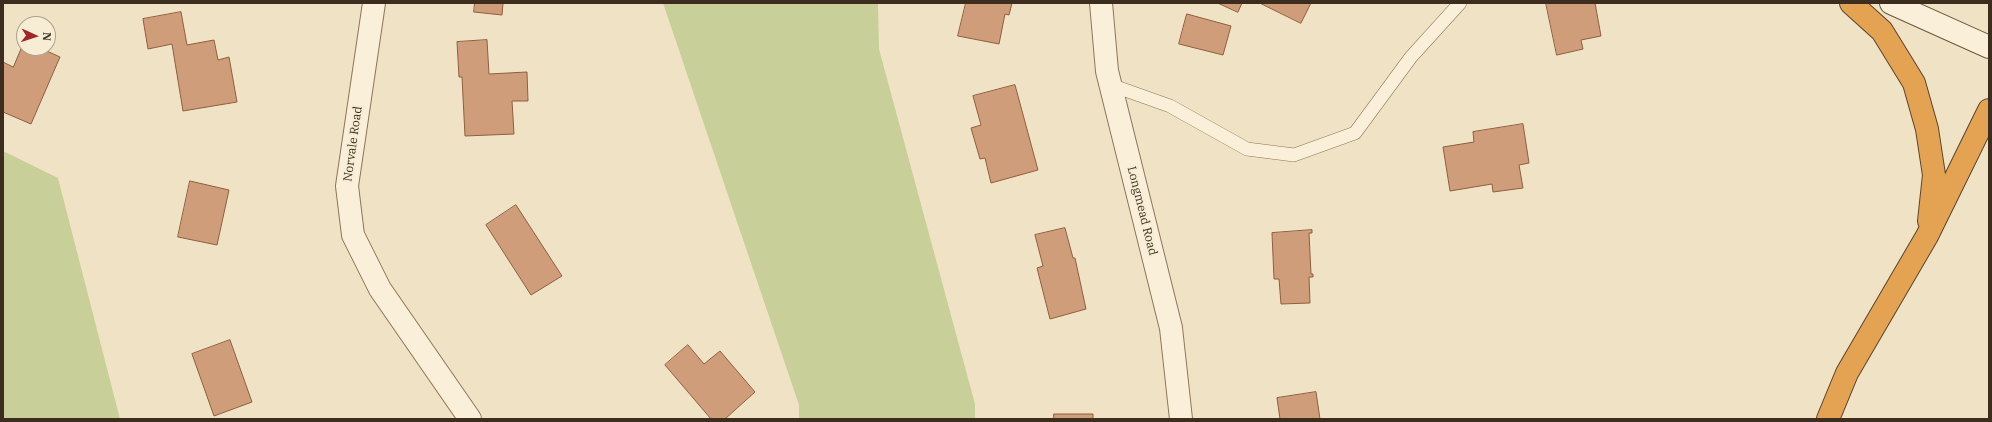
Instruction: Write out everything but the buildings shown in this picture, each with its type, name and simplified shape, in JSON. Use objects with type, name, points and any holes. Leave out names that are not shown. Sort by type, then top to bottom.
[{"type":"highway","points":[[1851,3],[1882,31],[1914,83],[1926,129],[1934,174],[1927,236]]},
{"type":"highway","points":[[1828,419],[1847,373],[1927,236],[1989,110]]},
{"type":"street","name":"Norvale Road","points":[[374,3],[347,186],[353,235],[380,289],[470,419]]},
{"type":"street","name":"Longmead Road","points":[[1101,3],[1107,72],[1171,328],[1181,419]]},
{"type":"street","points":[[1891,3],[1989,47]]},
{"type":"lane","points":[[1111,85],[1170,106],[1247,149],[1294,155],[1355,133],[1411,57],[1460,3]]},
{"type":"green space","points":[[663,3],[878,3],[879,49],[975,404],[975,419],[799,419],[799,405]]},
{"type":"green space","points":[[3,151],[58,178],[120,419],[3,419]]}]
